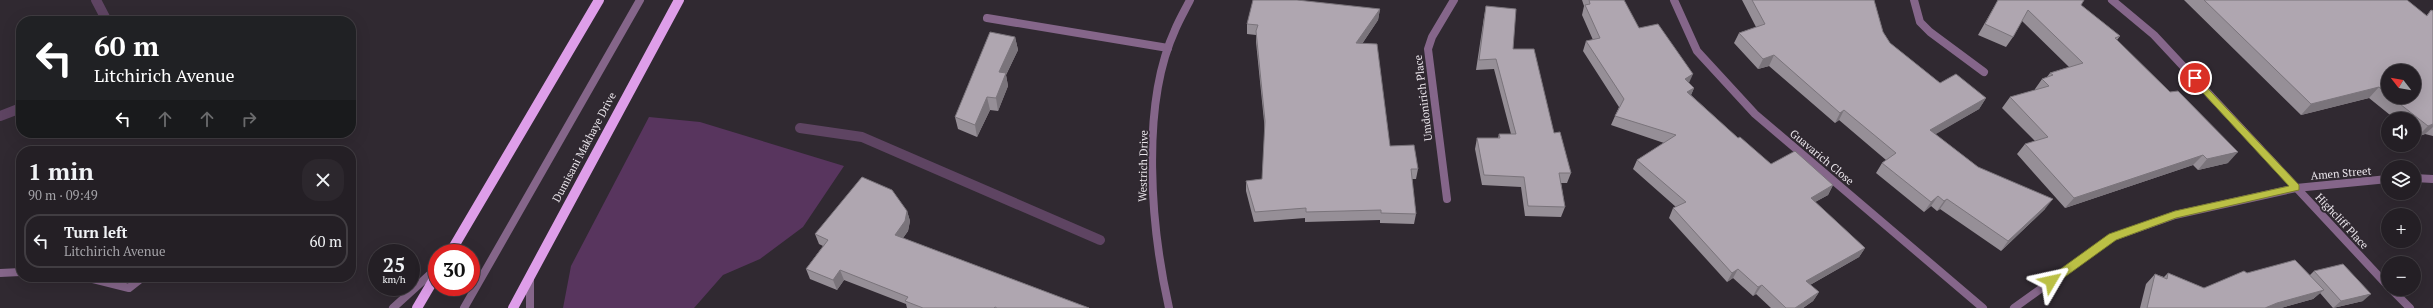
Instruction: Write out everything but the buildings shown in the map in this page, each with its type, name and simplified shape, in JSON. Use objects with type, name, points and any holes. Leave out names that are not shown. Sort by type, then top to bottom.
[{"type":"main road","points":[[455,244],[599,0]]},
{"type":"main road","name":"Dumisani Makhaye Drive","points":[[513,308],[679,0]]},
{"type":"main road","points":[[417,308],[428,289]]},
{"type":"street","points":[[466,307],[640,0]]},
{"type":"street","name":"Westrich Drive","points":[[1169,308],[1162,284],[1151,190],[1156,100],[1168,48],[1190,0]]},
{"type":"street","name":"Umdonirich Place","points":[[1447,199],[1428,49],[1432,37],[1454,0]]},
{"type":"street","name":"Guavarich Close","points":[[1674,0],[1697,51],[1755,114],[1983,308]]},
{"type":"street","points":[[1914,0],[1920,22],[1930,32],[1984,72]]},
{"type":"street","name":"Highcliff Place","points":[[2112,0],[2154,34],[2381,279]]},
{"type":"street","points":[[987,18],[1168,48]]},
{"type":"street","points":[[2421,178],[2433,179]]},
{"type":"street","name":"Amen Street","points":[[2014,308],[2113,237],[2175,215],[2296,188],[2381,181]]},
{"type":"street","points":[[0,273],[16,272]]},
{"type":"street","points":[[393,308],[428,276]]},
{"type":"street","points":[[530,276],[530,308]]},
{"type":"street","points":[[105,282],[129,288],[137,282]]},
{"type":"street","points":[[2398,296],[2410,308]]},
{"type":"shaded area","points":[[649,117],[700,122],[844,166],[803,227],[760,259],[723,275],[694,308],[563,308],[571,266]]},
{"type":"waterway","points":[[96,0],[104,16]]},
{"type":"waterway","points":[[0,116],[16,110]]},
{"type":"waterway","points":[[800,128],[862,137],[1100,240]]},
{"type":"route","points":[[2051,281],[2113,237],[2175,215],[2296,188],[2195,78]]}]
